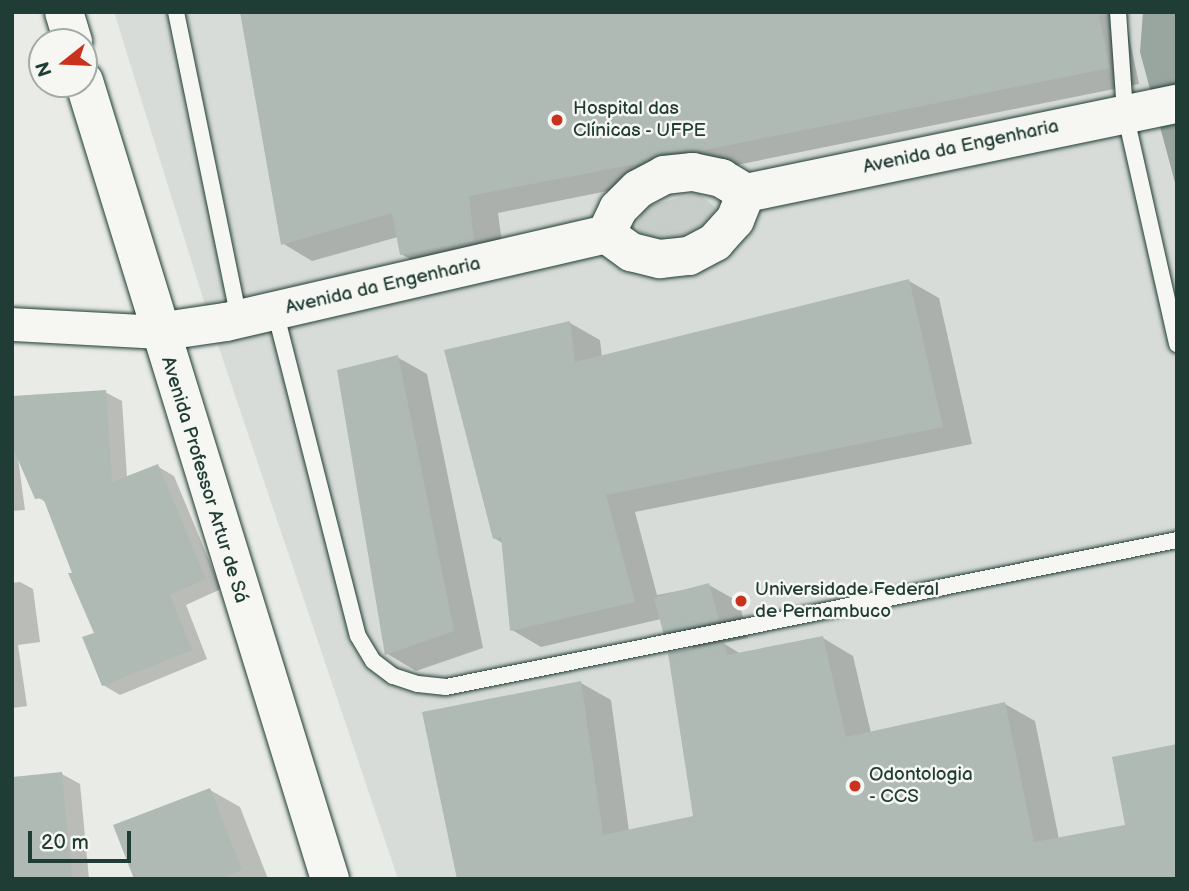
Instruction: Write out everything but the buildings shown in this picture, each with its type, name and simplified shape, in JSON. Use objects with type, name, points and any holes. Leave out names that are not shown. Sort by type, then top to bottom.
[{"type":"street","name":"Avenida Professor Artur de Sá","points":[[89,98],[158,332],[330,879]]},
{"type":"street","name":"Avenida da Engenharia","points":[[746,193],[1148,109]]},
{"type":"street","points":[[702,174],[721,178],[746,193],[735,220],[715,242],[689,256],[660,259],[631,252],[606,234],[618,209],[638,189],[664,176],[702,174]]},
{"type":"street","name":"Avenida da Engenharia","points":[[158,332],[239,319],[606,234]]},
{"type":"street","points":[[12,324],[158,332]]},
{"type":"lane","points":[[176,12],[239,319]]},
{"type":"lane","points":[[1118,12],[1148,109],[1177,344]]},
{"type":"lane","points":[[275,311],[358,636],[373,661],[393,676],[418,684],[446,687],[1177,540]]},
{"type":"shaded area","name":"Universidade Federal de Pernambuco","points":[[114,12],[1177,12],[1177,879],[398,879],[211,324]]},
{"type":"shaded area","points":[[1143,12],[1175,12],[1177,190],[1140,52]]},
{"type":"shaded area","points":[[698,193],[715,207],[716,220],[700,234],[645,243],[637,225],[644,207]]},
{"type":"place","name":"Hospital das Clínicas - UFPE","points":[[557,120]]},
{"type":"place","name":"Universidade Federal de Pernambuco","points":[[741,601]]},
{"type":"place","name":"Odontologia - CCS","points":[[855,786]]}]
